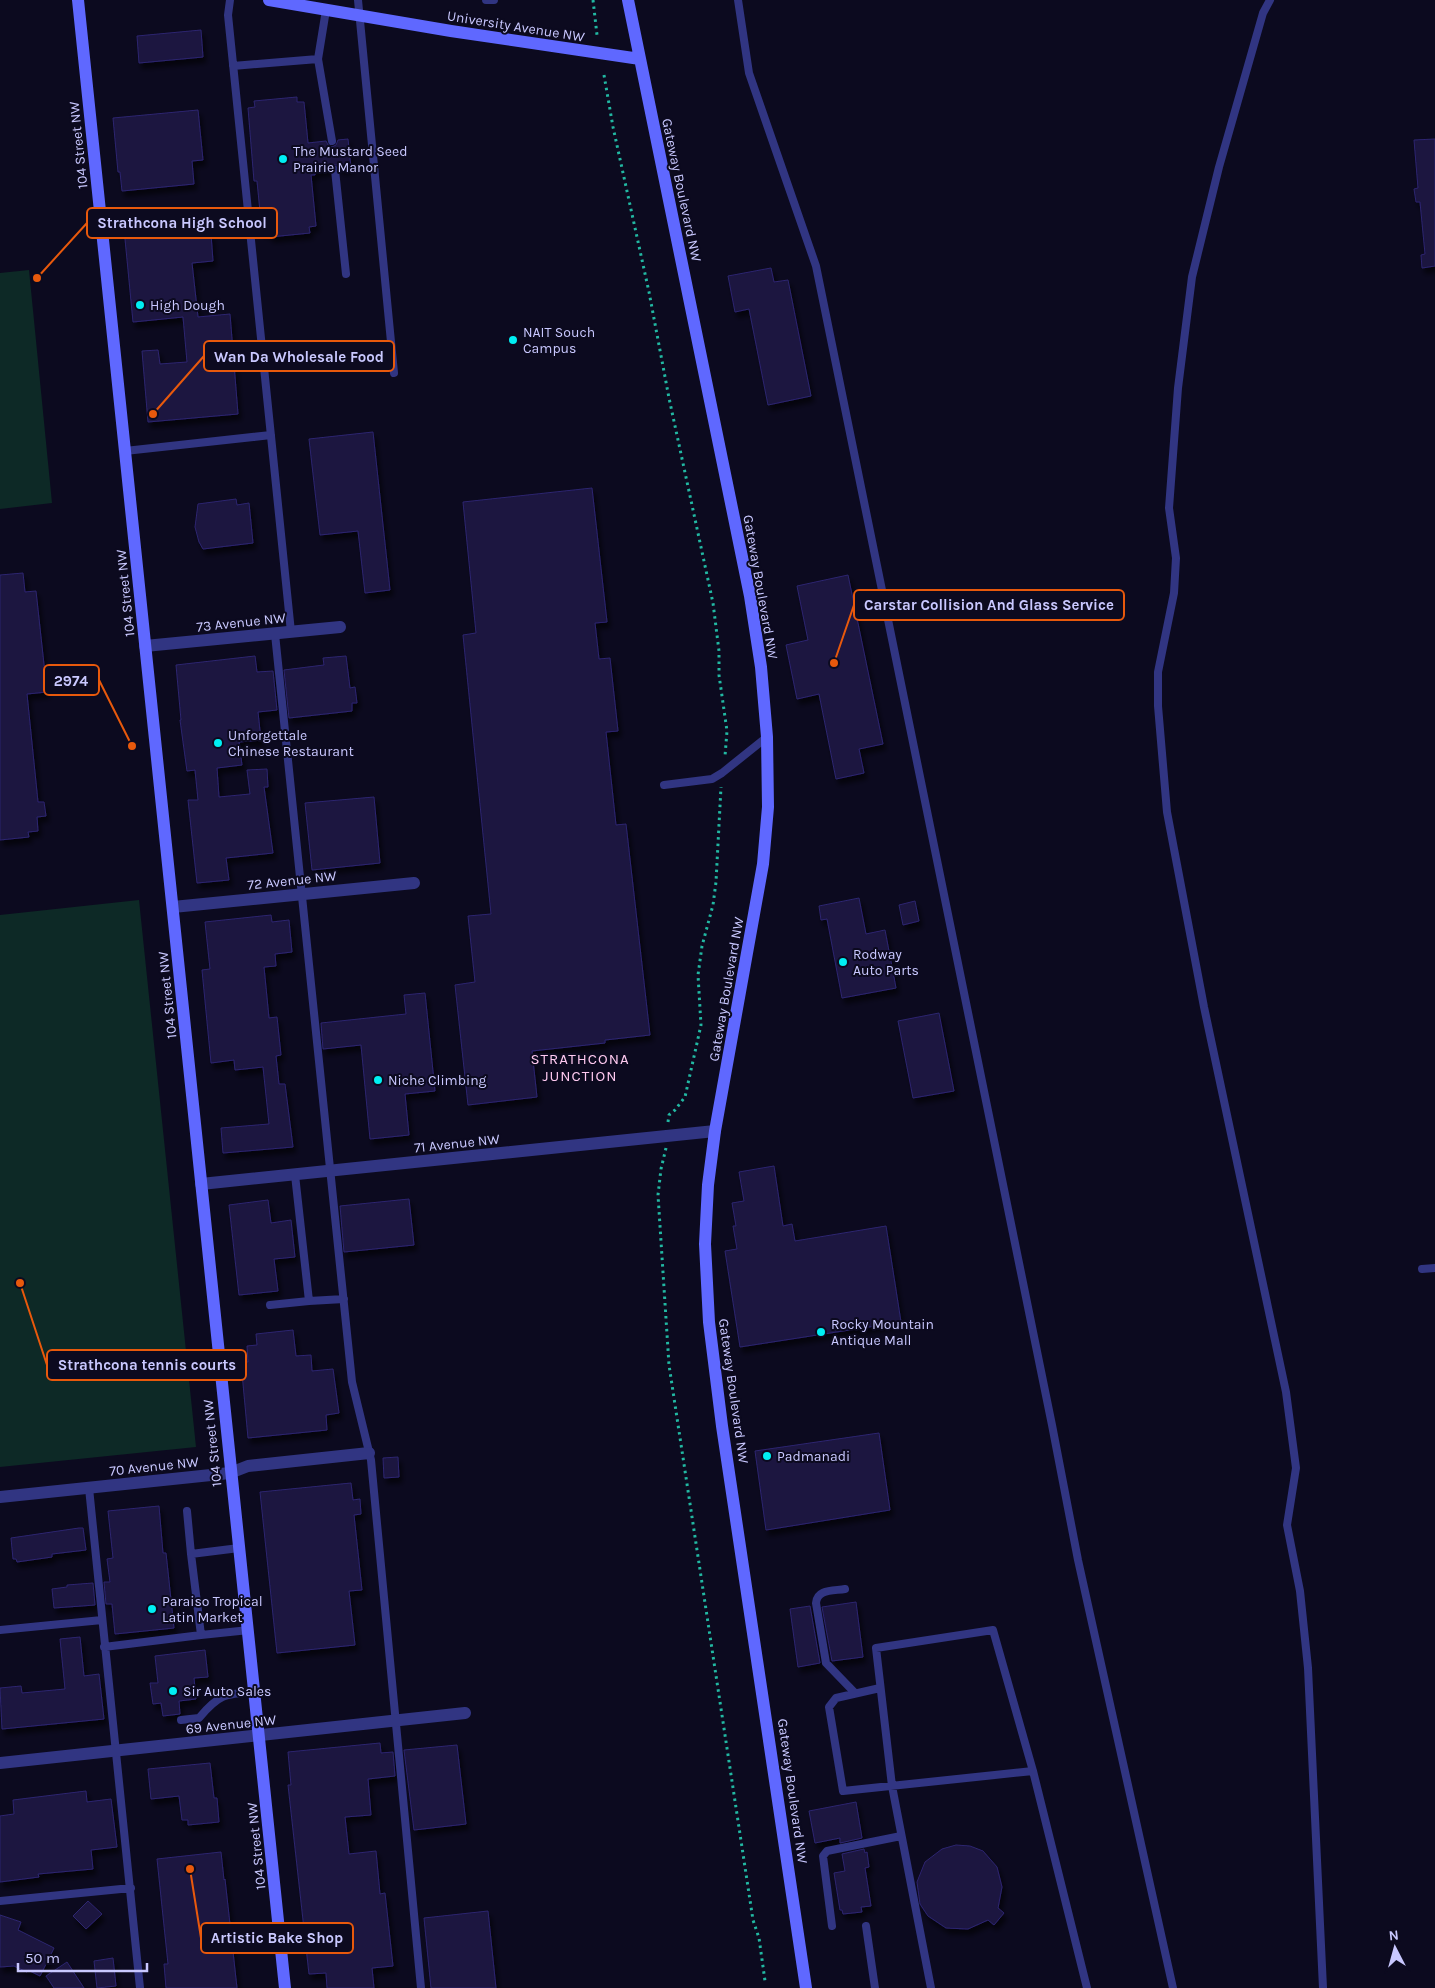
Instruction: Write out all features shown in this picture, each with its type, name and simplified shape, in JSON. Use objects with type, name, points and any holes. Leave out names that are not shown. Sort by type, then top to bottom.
[{"type":"main road","name":"104 Street NW","points":[[78,0],[285,1988]]},
{"type":"main road","name":"University Avenue NW","points":[[269,0],[640,60]]},
{"type":"main road","name":"Gateway Boulevard NW","points":[[628,0],[750,596],[761,667],[767,737],[768,807],[763,864],[715,1131],[708,1185],[705,1244],[709,1322],[722,1426],[806,1988]]},
{"type":"street","name":"73 Avenue NW","points":[[145,646],[340,627]]},
{"type":"street","name":"72 Avenue NW","points":[[173,907],[414,883]]},
{"type":"street","name":"71 Avenue NW","points":[[201,1184],[715,1131]]},
{"type":"street","name":"70 Avenue NW","points":[[0,1497],[230,1473],[248,1466],[369,1453]]},
{"type":"street","name":"69 Avenue NW","points":[[0,1763],[464,1713]]},
{"type":"lane","points":[[230,0],[228,15],[291,632]]},
{"type":"lane","points":[[358,0],[394,373]]},
{"type":"lane","points":[[486,0],[494,0]]},
{"type":"lane","points":[[738,0],[749,73],[816,266],[1078,1560],[1173,1988]]},
{"type":"lane","points":[[1270,0],[1263,13],[1222,158],[1192,276],[1178,388],[1169,508],[1176,558],[1174,593],[1158,672],[1158,706],[1167,812],[1204,1007],[1286,1392],[1296,1468],[1287,1525],[1300,1591],[1308,1668],[1323,1988]]},
{"type":"lane","points":[[326,10],[318,58],[332,141]]},
{"type":"lane","points":[[233,66],[318,58]]},
{"type":"lane","points":[[335,170],[346,274]]},
{"type":"lane","points":[[125,452],[271,435]]},
{"type":"lane","points":[[275,634],[352,1382],[369,1453],[421,1988]]},
{"type":"lane","points":[[664,785],[712,779],[767,737]]},
{"type":"lane","points":[[296,1175],[309,1302]]},
{"type":"lane","points":[[1422,1269],[1435,1268]]},
{"type":"lane","points":[[270,1305],[344,1299]]},
{"type":"lane","points":[[88,1488],[140,1988]]},
{"type":"lane","points":[[187,1510],[201,1635]]},
{"type":"lane","points":[[192,1554],[239,1548]]},
{"type":"lane","points":[[845,1589],[820,1593],[817,1596],[816,1603],[826,1663],[855,1693]]},
{"type":"lane","points":[[0,1630],[102,1620]]},
{"type":"lane","points":[[104,1647],[249,1630]]},
{"type":"lane","points":[[931,1988],[892,1786],[876,1648],[993,1630],[1033,1771],[1087,1988]]},
{"type":"lane","points":[[880,1688],[836,1698],[829,1707],[843,1791],[1033,1771]]},
{"type":"lane","points":[[181,1720],[199,1718],[212,1702],[226,1694],[255,1692]]},
{"type":"lane","points":[[832,1926],[823,1856],[827,1851],[901,1836]]},
{"type":"lane","points":[[0,1901],[131,1888]]},
{"type":"lane","points":[[866,1926],[875,1988]]},
{"type":"path","points":[[593,0],[597,36]]},
{"type":"path","points":[[604,75],[613,127],[649,292],[668,398],[713,603],[719,651],[719,675],[727,732],[725,760]]},
{"type":"path","points":[[669,1115],[682,1103],[685,1097],[701,1025],[698,975],[702,946],[716,882],[722,780]]},
{"type":"path","points":[[666,1156],[659,1180],[658,1215],[669,1365],[752,1920],[759,1938],[765,1981]]},
{"type":"green space","points":[[29,270],[52,503],[0,509],[0,273]]},
{"type":"green space","points":[[139,900],[196,1447],[0,1467],[0,915]]},
{"type":"building","points":[[201,30],[203,57],[139,63],[137,36]]},
{"type":"building","name":"The Mustard Seed Prairie Manor","points":[[297,97],[297,102],[304,102],[308,143],[326,141],[332,147],[336,145],[338,140],[348,139],[351,168],[341,169],[338,165],[334,165],[329,170],[315,172],[315,175],[311,175],[316,226],[309,227],[310,233],[270,237],[269,232],[262,232],[257,181],[254,181],[248,108],[255,107],[254,101]]},
{"type":"building","points":[[198,110],[203,160],[192,161],[194,184],[122,191],[120,172],[118,172],[113,118]]},
{"type":"building","points":[[1435,139],[1435,266],[1422,268],[1421,255],[1425,254],[1420,202],[1416,202],[1414,189],[1418,188],[1414,140]]},
{"type":"building","points":[[192,211],[194,236],[211,234],[213,261],[192,263],[198,317],[230,314],[238,414],[148,422],[142,351],[158,350],[160,364],[187,362],[183,317],[133,322],[123,218]]},
{"type":"building","points":[[771,268],[774,282],[788,280],[811,396],[768,405],[749,309],[735,312],[728,276]]},
{"type":"building","points":[[373,432],[390,590],[365,593],[358,531],[320,535],[309,439]]},
{"type":"building","points":[[592,488],[607,622],[595,623],[599,659],[610,658],[618,731],[606,732],[616,825],[626,824],[650,1035],[605,1040],[605,1043],[532,1051],[537,1097],[468,1105],[455,985],[475,982],[468,916],[491,914],[463,635],[476,633],[463,502]]},
{"type":"building","points":[[236,499],[237,505],[249,503],[253,543],[203,549],[195,527],[198,504]]},
{"type":"building","points":[[23,573],[25,592],[36,591],[47,692],[27,694],[38,802],[44,802],[46,816],[37,817],[38,831],[28,832],[29,837],[0,840],[0,575]]},
{"type":"building","points":[[848,575],[883,744],[859,749],[864,773],[836,779],[819,694],[797,699],[786,645],[808,640],[797,586]]},
{"type":"building","points":[[255,656],[257,672],[273,671],[277,710],[258,712],[261,740],[239,742],[242,765],[217,768],[219,797],[250,794],[247,770],[267,769],[268,787],[264,787],[273,853],[226,858],[229,880],[197,883],[188,800],[198,800],[195,770],[187,771],[180,720],[176,665]]},
{"type":"building","points":[[346,656],[350,688],[355,687],[357,703],[352,703],[352,711],[289,718],[284,670],[324,665],[323,658]]},
{"type":"building","points":[[374,797],[380,863],[312,870],[305,803]]},
{"type":"building","points":[[859,898],[866,934],[885,930],[896,988],[842,998],[827,919],[821,920],[819,906]]},
{"type":"building","points":[[915,901],[919,921],[903,925],[899,905]]},
{"type":"building","points":[[271,915],[272,922],[289,920],[292,952],[275,954],[276,966],[264,967],[269,1018],[277,1017],[281,1055],[276,1056],[279,1084],[285,1084],[293,1147],[223,1153],[221,1128],[269,1124],[263,1067],[235,1070],[234,1060],[211,1063],[202,970],[210,969],[205,922]]},
{"type":"building","points":[[425,993],[435,1091],[405,1094],[409,1135],[370,1139],[361,1045],[323,1049],[321,1023],[406,1014],[404,995]]},
{"type":"building","points":[[939,1013],[954,1091],[913,1098],[898,1021]]},
{"type":"building","points":[[774,1166],[783,1226],[792,1224],[795,1241],[886,1226],[901,1322],[740,1347],[725,1251],[737,1249],[732,1203],[744,1201],[739,1172]]},
{"type":"building","points":[[409,1199],[414,1245],[344,1252],[340,1206]]},
{"type":"building","points":[[268,1200],[271,1223],[291,1220],[295,1257],[274,1259],[278,1291],[239,1295],[229,1205]]},
{"type":"building","points":[[293,1330],[296,1356],[311,1355],[312,1371],[333,1369],[339,1413],[326,1415],[327,1430],[248,1438],[241,1362],[248,1362],[247,1346],[257,1345],[256,1334]]},
{"type":"building","points":[[879,1433],[890,1510],[766,1530],[755,1451]]},
{"type":"building","points":[[398,1457],[399,1477],[384,1478],[383,1458]]},
{"type":"building","points":[[351,1483],[353,1500],[360,1499],[361,1514],[354,1515],[362,1590],[349,1591],[355,1645],[277,1653],[260,1492]]},
{"type":"building","points":[[159,1506],[163,1553],[166,1553],[174,1628],[115,1634],[112,1604],[106,1604],[104,1582],[110,1582],[107,1559],[113,1558],[108,1511]]},
{"type":"building","points":[[83,1528],[86,1550],[52,1554],[52,1557],[17,1562],[16,1559],[13,1559],[11,1538]]},
{"type":"building","points":[[93,1583],[95,1605],[54,1608],[52,1589],[67,1587],[67,1585]]},
{"type":"building","points":[[856,1602],[863,1657],[832,1661],[822,1607]]},
{"type":"building","points":[[810,1606],[820,1663],[798,1667],[790,1609]]},
{"type":"building","points":[[80,1637],[84,1676],[99,1674],[104,1719],[2,1729],[0,1688],[21,1686],[22,1693],[65,1689],[60,1639]]},
{"type":"building","points":[[205,1650],[208,1677],[194,1678],[196,1699],[179,1701],[180,1714],[163,1716],[161,1703],[153,1704],[150,1683],[158,1683],[155,1656]]},
{"type":"building","points":[[380,1743],[381,1753],[393,1752],[395,1776],[368,1779],[371,1815],[345,1817],[349,1854],[376,1851],[380,1894],[385,1893],[393,1966],[372,1968],[374,1988],[327,1988],[326,1973],[309,1974],[288,1785],[291,1785],[288,1752]]},
{"type":"building","points":[[457,1745],[466,1824],[414,1830],[404,1750]]},
{"type":"building","points":[[210,1763],[214,1798],[217,1798],[219,1822],[188,1825],[188,1820],[182,1820],[179,1796],[151,1799],[148,1769]]},
{"type":"building","points":[[86,1791],[87,1802],[111,1799],[117,1847],[91,1850],[93,1869],[38,1874],[39,1877],[0,1882],[0,1816],[14,1814],[13,1800]]},
{"type":"building","points":[[856,1802],[862,1838],[840,1843],[840,1838],[815,1843],[809,1811]]},
{"type":"building","points":[[956,1845],[970,1846],[983,1851],[997,1867],[1002,1887],[998,1908],[1004,1913],[994,1925],[988,1920],[968,1929],[946,1928],[928,1916],[920,1904],[917,1882],[925,1862],[942,1849]]},
{"type":"building","points":[[864,1849],[865,1853],[867,1852],[869,1867],[865,1868],[871,1906],[861,1907],[862,1912],[843,1914],[842,1910],[840,1910],[834,1873],[845,1871],[842,1854]]},
{"type":"building","points":[[221,1852],[237,1988],[166,1988],[164,1964],[168,1964],[157,1859]]},
{"type":"building","points":[[88,1901],[102,1914],[86,1929],[73,1916]]},
{"type":"building","points":[[488,1911],[496,1988],[431,1988],[424,1918]]},
{"type":"building","points":[[0,1915],[21,1922],[18,1930],[54,1948],[40,1976],[14,1966],[0,1967]]},
{"type":"building","points":[[113,1958],[116,1986],[97,1988],[94,1961]]},
{"type":"building","points":[[67,1962],[84,1988],[54,1988],[46,1976]]},
{"type":"place","name":"The Mustard Seed Prairie Manor","points":[[283,159]]},
{"type":"place","name":"Strathcona High School","points":[[37,278]]},
{"type":"place","name":"High Dough","points":[[140,305]]},
{"type":"place","name":"NAIT Souch Campus","points":[[513,340]]},
{"type":"place","name":"Wan Da Wholesale Food","points":[[153,414]]},
{"type":"place","name":"Carstar Collision And Glass Service","points":[[834,663]]},
{"type":"place","name":"Unforgettale Chinese Restaurant","points":[[218,743]]},
{"type":"place","name":"2974","points":[[132,746]]},
{"type":"place","name":"Rodway Auto Parts","points":[[843,962]]},
{"type":"place","name":"Niche Climbing","points":[[378,1080]]},
{"type":"place","name":"Strathcona tennis courts","points":[[20,1283]]},
{"type":"place","name":"Rocky Mountain Antique Mall","points":[[821,1332]]},
{"type":"place","name":"Padmanadi","points":[[767,1456]]},
{"type":"place","name":"Paraiso Tropical Latin Market","points":[[152,1609]]},
{"type":"place","name":"Sir Auto Sales","points":[[173,1691]]},
{"type":"place","name":"Artistic Bake Shop","points":[[190,1869]]},
{"type":"district","name":"STRATHCONA JUNCTION","points":[[580,1068]]}]
